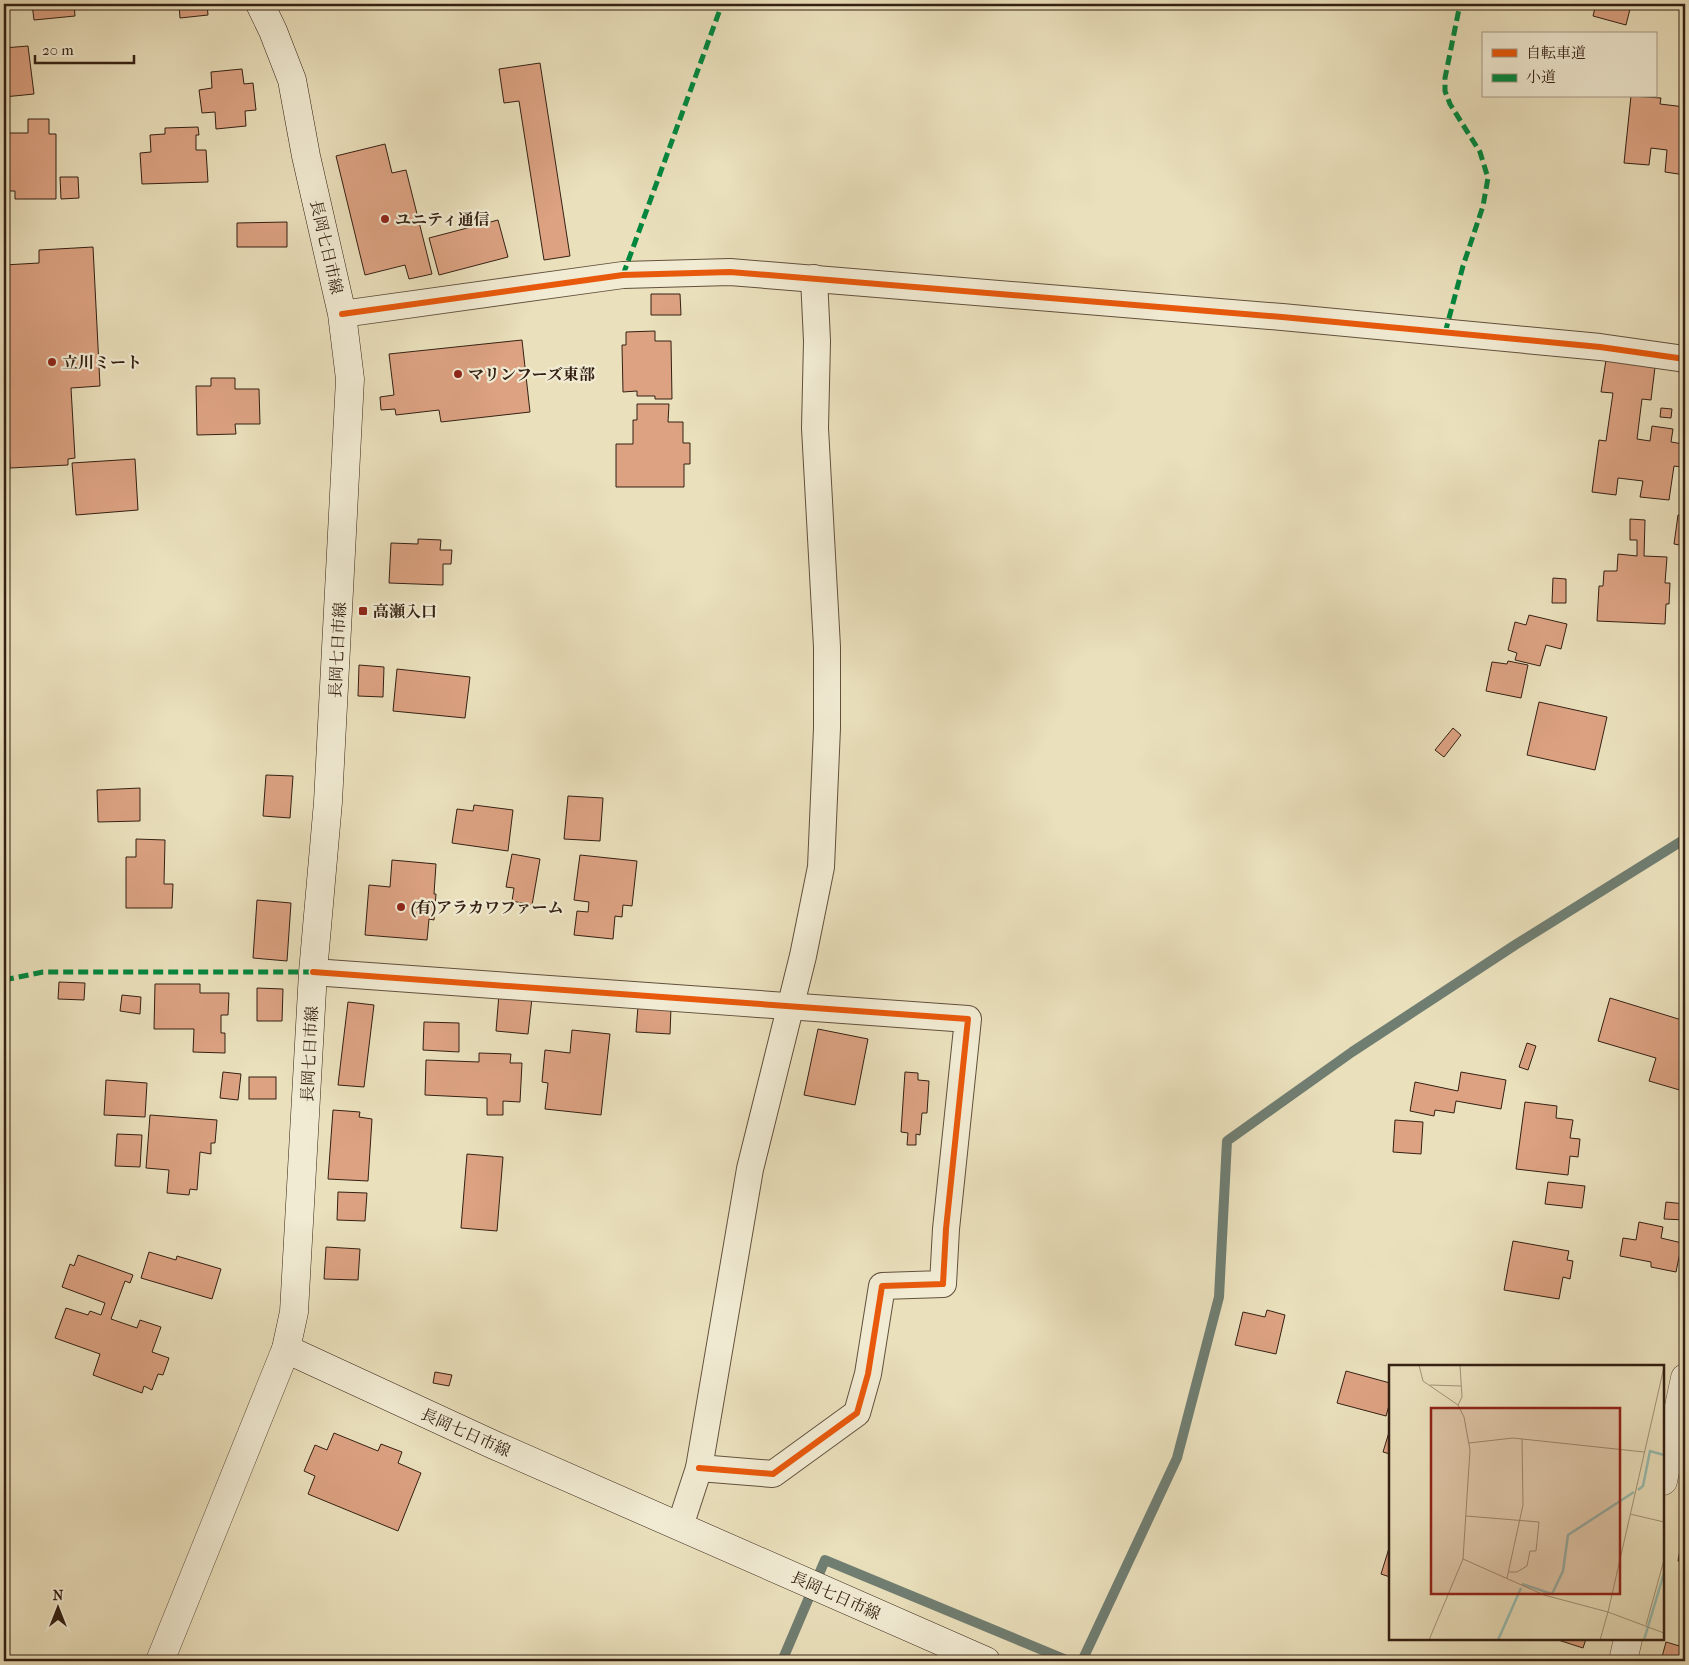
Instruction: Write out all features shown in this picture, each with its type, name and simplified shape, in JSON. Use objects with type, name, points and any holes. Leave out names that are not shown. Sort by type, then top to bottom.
[{"type":"main road","name":"長岡七日市線","points":[[260,4],[273,31],[292,80],[306,156],[342,314],[350,379],[328,802],[313,972],[294,1312],[286,1349],[494,1445],[986,1661]]},
{"type":"main road","points":[[160,1661],[286,1349]]},
{"type":"main road","points":[[1664,1476],[1685,1378]]},
{"type":"main road","points":[[1623,1661],[1628,1640]]},
{"type":"street","points":[[342,314],[623,275],[730,272],[1282,317],[1600,347],[1685,359]]},
{"type":"street","points":[[680,1526],[698,1468],[750,1169],[803,956],[821,867],[827,728],[827,647],[815,428],[817,341],[814,278]]},
{"type":"street","points":[[313,972],[968,1019],[942,1284],[882,1286],[868,1374],[857,1413],[773,1474],[698,1468]]},
{"type":"building","points":[[32,4],[74,4],[75,16],[34,20]]},
{"type":"building","points":[[179,4],[207,4],[208,15],[180,18]]},
{"type":"building","points":[[1596,4],[1608,4],[1630,9],[1626,25],[1593,16]]},
{"type":"building","points":[[28,46],[34,94],[4,97],[4,48]]},
{"type":"building","points":[[540,63],[570,256],[544,260],[519,101],[504,103],[499,69]]},
{"type":"building","points":[[242,69],[244,84],[253,83],[256,110],[245,111],[246,126],[216,129],[215,112],[202,113],[199,90],[212,88],[211,72]]},
{"type":"building","points":[[1631,98],[1661,98],[1660,104],[1685,107],[1685,175],[1665,172],[1667,150],[1651,148],[1649,165],[1624,163]]},
{"type":"building","points":[[28,119],[49,119],[49,134],[56,134],[56,199],[15,199],[15,191],[4,191],[4,133],[28,133]]},
{"type":"building","points":[[198,127],[199,135],[196,135],[196,150],[206,150],[208,182],[142,184],[140,153],[151,152],[150,135],[165,134],[165,128]]},
{"type":"building","name":"ユニティ通信","points":[[385,144],[392,173],[406,170],[432,274],[409,279],[405,265],[365,275],[336,156]]},
{"type":"building","points":[[60,177],[78,177],[79,198],[61,199]]},
{"type":"building","points":[[498,220],[508,257],[439,275],[429,238]]},
{"type":"building","points":[[287,222],[287,247],[237,247],[237,223]]},
{"type":"building","name":"立川ミート","points":[[93,247],[100,386],[71,388],[75,458],[68,459],[68,465],[10,468],[4,338],[4,265],[39,263],[39,250]]},
{"type":"building","points":[[651,294],[680,294],[681,315],[651,315]]},
{"type":"building","points":[[655,331],[655,341],[671,341],[672,399],[655,399],[655,396],[637,396],[637,391],[623,392],[622,345],[626,345],[626,332]]},
{"type":"building","name":"マリンフーズ東部","points":[[522,340],[530,412],[441,422],[439,410],[396,415],[395,409],[381,410],[380,397],[394,395],[389,354]]},
{"type":"building","points":[[1606,360],[1655,367],[1651,400],[1642,399],[1637,439],[1650,441],[1652,426],[1673,429],[1671,442],[1683,444],[1681,467],[1674,466],[1669,500],[1640,497],[1643,481],[1618,478],[1616,495],[1592,492],[1599,440],[1606,441],[1613,393],[1601,392]]},
{"type":"building","points":[[211,378],[235,378],[235,389],[259,389],[260,424],[235,424],[236,434],[197,435],[196,386],[211,386]]},
{"type":"building","points":[[637,404],[669,404],[668,422],[683,422],[683,443],[690,443],[690,464],[684,464],[684,487],[616,487],[616,444],[633,444],[633,420],[637,420]]},
{"type":"building","points":[[1661,408],[1672,409],[1671,418],[1660,417]]},
{"type":"building","points":[[135,459],[138,510],[76,515],[72,463]]},
{"type":"building","points":[[1678,515],[1685,516],[1685,546],[1674,544]]},
{"type":"building","points":[[1630,519],[1645,520],[1644,556],[1667,557],[1665,583],[1670,583],[1669,604],[1666,604],[1665,624],[1597,621],[1599,586],[1603,586],[1604,571],[1617,571],[1618,554],[1637,556],[1637,540],[1630,540]]},
{"type":"building","points":[[418,539],[441,540],[440,550],[452,550],[451,564],[443,564],[443,585],[389,583],[391,543],[418,544]]},
{"type":"building","points":[[1553,578],[1566,579],[1566,603],[1552,603]]},
{"type":"building","points":[[1529,615],[1567,624],[1561,649],[1546,645],[1540,666],[1515,660],[1517,653],[1508,650],[1515,622],[1526,625]]},
{"type":"building","points":[[1508,661],[1528,665],[1521,698],[1486,691],[1492,662],[1507,664]]},
{"type":"building","points":[[359,665],[384,667],[383,697],[358,696]]},
{"type":"building","points":[[397,669],[470,677],[465,718],[393,711]]},
{"type":"building","points":[[1539,702],[1607,717],[1595,770],[1527,755]]},
{"type":"building","points":[[1453,728],[1461,735],[1444,757],[1435,750]]},
{"type":"building","points":[[266,775],[293,776],[290,818],[263,816]]},
{"type":"building","points":[[140,788],[140,821],[98,822],[97,790]]},
{"type":"building","points":[[568,796],[603,798],[600,841],[564,839]]},
{"type":"building","points":[[474,805],[513,810],[508,851],[452,843],[457,809],[473,811]]},
{"type":"building","points":[[136,839],[165,840],[164,884],[173,884],[172,908],[126,908],[126,857],[136,857]]},
{"type":"building","points":[[512,854],[540,859],[532,905],[512,901],[514,888],[506,887]]},
{"type":"building","points":[[580,855],[637,861],[632,906],[623,905],[622,917],[615,916],[613,939],[574,935],[577,911],[588,912],[589,902],[574,900]]},
{"type":"building","name":"(有)アラカワファーム","points":[[392,860],[436,864],[434,920],[429,919],[427,940],[365,935],[369,885],[390,887]]},
{"type":"building","points":[[257,900],[291,903],[287,961],[253,958]]},
{"type":"building","points":[[59,982],[85,983],[84,1000],[58,999]]},
{"type":"building","points":[[155,984],[200,984],[200,993],[229,993],[228,1015],[221,1015],[221,1033],[225,1033],[225,1053],[193,1052],[194,1029],[154,1029]]},
{"type":"building","points":[[257,988],[283,989],[282,1021],[257,1021]]},
{"type":"building","points":[[499,994],[532,998],[528,1034],[496,1031]]},
{"type":"building","points":[[122,995],[141,997],[140,1014],[120,1011]]},
{"type":"building","points":[[1610,998],[1685,1021],[1685,1082],[1683,1091],[1649,1081],[1656,1058],[1598,1041]]},
{"type":"building","points":[[348,1002],[374,1005],[364,1087],[338,1085]]},
{"type":"building","points":[[638,1006],[671,1008],[670,1034],[636,1032]]},
{"type":"building","points":[[424,1022],[459,1023],[459,1052],[423,1050]]},
{"type":"building","points":[[818,1029],[868,1039],[855,1105],[804,1095]]},
{"type":"building","points":[[572,1030],[610,1034],[601,1115],[545,1109],[548,1083],[542,1082],[545,1050],[570,1053]]},
{"type":"building","points":[[1527,1043],[1536,1046],[1528,1070],[1519,1067]]},
{"type":"building","points":[[479,1053],[511,1054],[510,1063],[522,1063],[520,1102],[503,1101],[503,1115],[487,1115],[487,1098],[425,1095],[426,1060],[479,1062]]},
{"type":"building","points":[[223,1072],[241,1074],[238,1100],[220,1098]]},
{"type":"building","points":[[905,1072],[918,1073],[918,1080],[929,1081],[927,1113],[922,1113],[920,1135],[916,1134],[916,1145],[907,1145],[908,1133],[901,1132]]},
{"type":"building","points":[[1461,1072],[1506,1080],[1501,1109],[1456,1101],[1454,1113],[1435,1110],[1434,1116],[1410,1111],[1415,1082],[1458,1091]]},
{"type":"building","points":[[249,1077],[276,1077],[276,1099],[249,1099]]},
{"type":"building","points":[[106,1080],[147,1083],[145,1117],[104,1115]]},
{"type":"building","points":[[1525,1102],[1557,1106],[1556,1118],[1573,1120],[1570,1138],[1580,1139],[1578,1157],[1570,1156],[1568,1175],[1516,1169]]},
{"type":"building","points":[[333,1110],[360,1112],[359,1117],[372,1119],[368,1181],[328,1179]]},
{"type":"building","points":[[150,1115],[217,1120],[215,1143],[211,1143],[211,1154],[200,1152],[197,1190],[190,1189],[189,1195],[167,1193],[169,1170],[146,1168]]},
{"type":"building","points":[[1395,1120],[1423,1122],[1421,1154],[1393,1152]]},
{"type":"building","points":[[117,1134],[142,1135],[140,1167],[115,1166]]},
{"type":"building","points":[[467,1154],[503,1157],[497,1231],[461,1228]]},
{"type":"building","points":[[1548,1182],[1585,1186],[1582,1208],[1545,1204]]},
{"type":"building","points":[[338,1192],[367,1193],[365,1221],[337,1220]]},
{"type":"building","points":[[1666,1202],[1685,1204],[1685,1220],[1664,1219]]},
{"type":"building","points":[[1639,1222],[1663,1227],[1661,1238],[1682,1243],[1676,1272],[1651,1267],[1651,1262],[1620,1256],[1623,1238],[1636,1240]]},
{"type":"building","points":[[1513,1241],[1569,1251],[1567,1260],[1573,1261],[1570,1279],[1563,1277],[1559,1299],[1504,1290]]},
{"type":"building","points":[[326,1247],[360,1249],[358,1280],[324,1279]]},
{"type":"building","points":[[149,1252],[176,1260],[177,1256],[221,1269],[212,1299],[141,1278]]},
{"type":"building","points":[[78,1255],[133,1275],[130,1283],[125,1281],[111,1319],[137,1328],[140,1320],[161,1327],[152,1352],[169,1358],[163,1375],[158,1374],[152,1390],[144,1386],[142,1393],[93,1375],[100,1354],[55,1338],[66,1308],[88,1315],[90,1311],[101,1315],[105,1303],[62,1287],[70,1264],[74,1266]]},
{"type":"building","points":[[1267,1310],[1285,1315],[1276,1354],[1235,1345],[1243,1312],[1265,1317]]},
{"type":"building","points":[[1346,1371],[1389,1383],[1389,1406],[1386,1416],[1337,1403]]},
{"type":"building","points":[[435,1372],[452,1375],[449,1386],[433,1383]]},
{"type":"building","points":[[1389,1432],[1389,1454],[1383,1452]]},
{"type":"building","points":[[334,1433],[378,1451],[381,1444],[402,1452],[398,1463],[421,1473],[398,1531],[308,1494],[315,1476],[304,1471],[315,1445],[327,1450]]},
{"type":"building","points":[[1685,1522],[1685,1562],[1678,1561]]},
{"type":"building","points":[[1389,1548],[1389,1577],[1381,1574]]},
{"type":"building","points":[[1685,1638],[1685,1661],[1661,1661],[1666,1642],[1683,1647]]},
{"type":"building","points":[[1558,1640],[1586,1640],[1583,1648]]},
{"type":"waterway","points":[[1082,1661],[1177,1458],[1219,1297],[1227,1141],[1352,1052],[1515,945],[1685,839]]},
{"type":"waterway","points":[[782,1661],[825,1560],[1069,1661]]},
{"type":"marked path","points":[[623,275],[722,4]]},
{"type":"marked path","points":[[1445,333],[1463,266],[1483,206],[1488,178],[1480,152],[1450,104],[1445,91],[1445,78],[1460,4]]},
{"type":"marked path","points":[[4,980],[43,972],[313,972]]},
{"type":"cycle path","points":[[342,314],[623,275],[730,272],[1282,317],[1600,347],[1685,359]]},
{"type":"cycle path","points":[[313,972],[968,1019],[946,1229],[943,1284],[882,1286],[868,1374],[857,1413],[773,1474],[699,1468]]},
{"type":"place","name":"ユニティ通信","points":[[385,219]]},
{"type":"place","name":"立川ミート","points":[[52,362]]},
{"type":"place","name":"マリンフーズ東部","points":[[458,374]]},
{"type":"place","name":"高瀬入口","points":[[363,611]]},
{"type":"place","name":"(有)アラカワファーム","points":[[401,907]]}]
